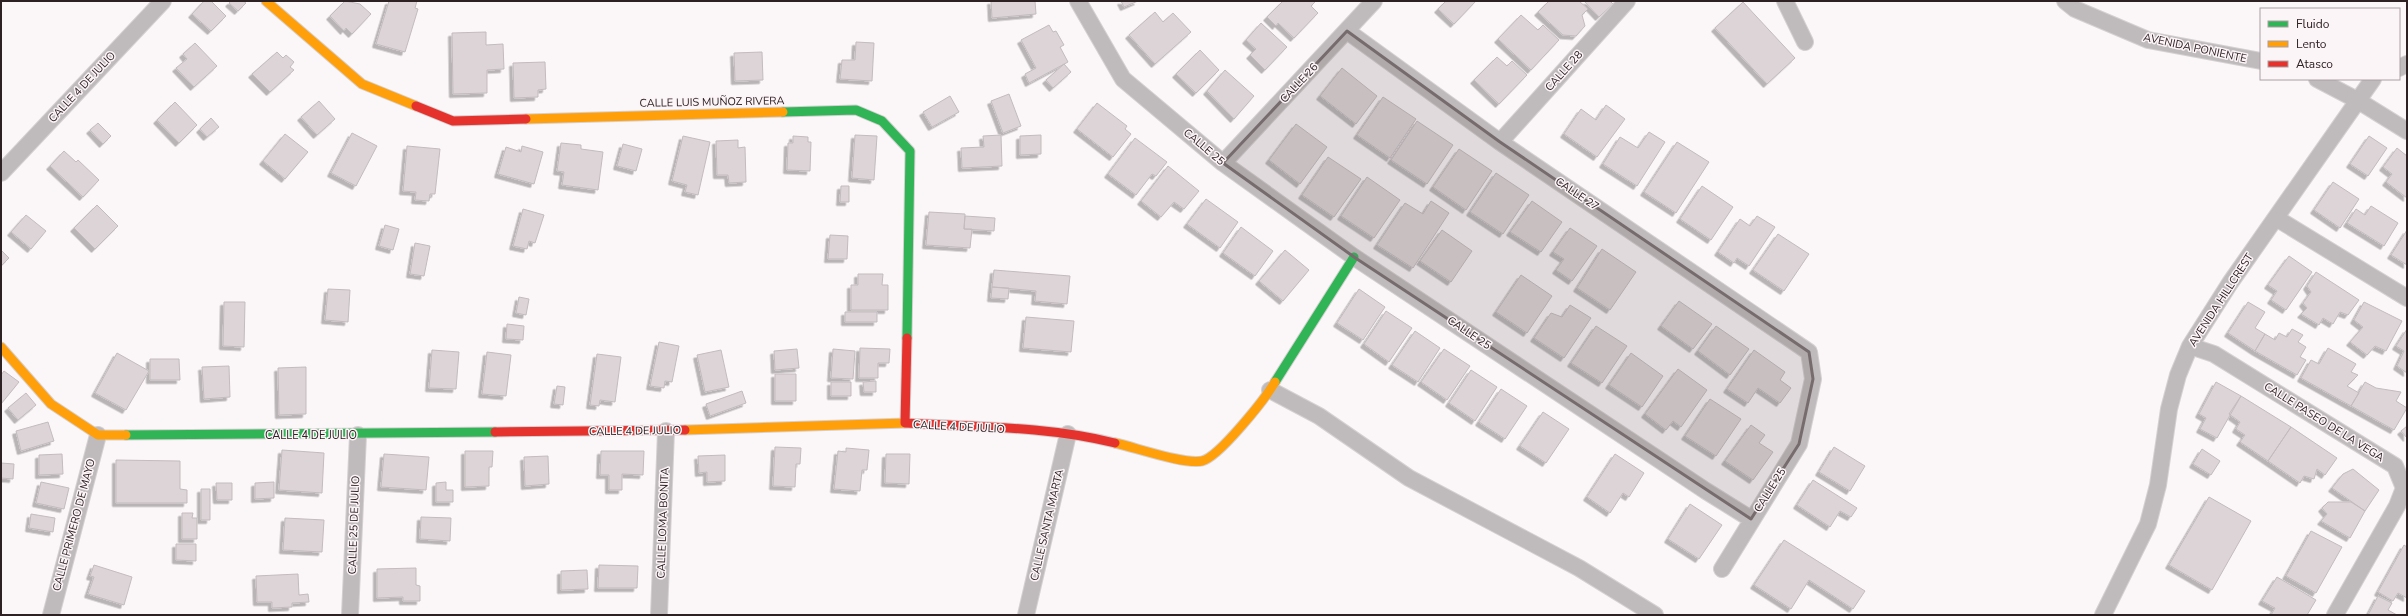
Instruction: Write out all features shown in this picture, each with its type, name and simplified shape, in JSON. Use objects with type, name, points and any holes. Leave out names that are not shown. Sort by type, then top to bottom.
[{"type":"street","name":"CALLE 4 DE JULIO","points":[[1,173],[163,1]]},
{"type":"street","name":"CALLE LUIS MUÑOZ RIVERA","points":[[266,1],[362,84],[453,121],[856,110],[882,121],[910,151],[905,424]]},
{"type":"street","name":"CALLE 25","points":[[1078,1],[1123,79],[1223,163],[1354,257],[1751,519],[1799,444],[1813,380],[1809,352]]},
{"type":"street","name":"CALLE 26","points":[[1223,163],[1374,1]]},
{"type":"street","name":"CALLE 28","points":[[1500,142],[1627,1]]},
{"type":"street","points":[[1785,1],[1805,42]]},
{"type":"street","name":"AVENIDA PONIENTE","points":[[2064,1],[2075,9],[2148,40],[2260,61]]},
{"type":"street","name":"CALLE 27","points":[[1347,31],[1500,142],[1809,352]]},
{"type":"street","points":[[2319,80],[2357,100],[2407,131]]},
{"type":"street","name":"AVENIDA HILLCREST","points":[[2103,615],[2148,524],[2158,485],[2169,409],[2178,375],[2190,346],[2230,283],[2372,80]]},
{"type":"street","points":[[2276,218],[2407,298]]},
{"type":"street","points":[[1354,257],[1270,390],[1319,416],[1409,478],[1579,568],[1655,615]]},
{"type":"street","name":"CALLE PASEO DE LA VEGA","points":[[2190,346],[2214,354],[2395,466],[2404,488],[2397,506],[2335,615]]},
{"type":"street","points":[[1,347],[51,404],[98,435]]},
{"type":"street","name":"CALLE 4 DE JULIO","points":[[98,435],[358,435],[666,431],[905,424],[1068,434],[1093,437],[1184,460],[1202,461],[1217,454],[1270,390]]},
{"type":"street","name":"CALLE LOMA BONITA","points":[[659,615],[666,431]]},
{"type":"street","name":"CALLE SANTA MARTA","points":[[1026,615],[1068,434]]},
{"type":"street","name":"CALLE PRIMERO DE MAYO","points":[[51,615],[98,435]]},
{"type":"street","name":"CALLE 25 DE JULIO","points":[[350,615],[358,435]]},
{"type":"street","points":[[1722,569],[1751,519]]},
{"type":"highlighted area","points":[[1347,31],[1500,142],[1809,352],[1813,379],[1799,444],[1751,519],[1354,257],[1223,163]]},
{"type":"building","points":[[204,1],[211,1],[226,16],[211,31],[192,14]]},
{"type":"building","points":[[231,1],[243,1],[246,3],[238,11],[229,3]]},
{"type":"building","points":[[345,1],[360,4],[371,14],[352,34],[346,28],[344,31],[330,16]]},
{"type":"building","points":[[389,1],[417,1],[415,8],[418,9],[405,52],[376,44]]},
{"type":"building","points":[[991,1],[1035,1],[1036,14],[992,18]]},
{"type":"building","points":[[1121,1],[1138,1],[1124,7]]},
{"type":"building","points":[[1283,1],[1316,1],[1311,6],[1318,13],[1294,38],[1278,23],[1276,26],[1267,17]]},
{"type":"building","points":[[1446,1],[1476,1],[1454,24],[1438,9]]},
{"type":"building","points":[[1549,1],[1579,1],[1588,9],[1582,15],[1585,26],[1576,36],[1563,35],[1538,12]]},
{"type":"building","points":[[1584,1],[1610,1],[1613,4],[1599,17]]},
{"type":"building","points":[[1743,2],[1795,58],[1767,84],[1715,28]]},
{"type":"building","points":[[1155,12],[1163,22],[1173,13],[1191,32],[1155,64],[1129,35]]},
{"type":"building","points":[[1521,15],[1538,30],[1543,25],[1559,40],[1531,70],[1498,39]]},
{"type":"building","points":[[1261,23],[1287,47],[1265,70],[1250,55],[1256,49],[1246,40]]},
{"type":"building","points":[[1049,25],[1053,32],[1056,31],[1064,45],[1060,47],[1068,62],[1029,83],[1025,74],[1036,68],[1021,40]]},
{"type":"building","points":[[486,32],[486,45],[503,44],[504,69],[487,70],[487,93],[453,94],[452,33]]},
{"type":"building","points":[[856,42],[874,43],[872,81],[840,79],[842,60],[855,60]]},
{"type":"building","points":[[195,43],[217,66],[194,87],[176,68],[187,59],[183,54]]},
{"type":"building","points":[[1200,50],[1219,70],[1196,93],[1176,74]]},
{"type":"building","points":[[277,52],[283,58],[286,55],[294,62],[290,67],[294,70],[270,92],[252,74]]},
{"type":"building","points":[[762,52],[763,80],[735,81],[734,53]]},
{"type":"building","points":[[1497,57],[1507,66],[1512,61],[1527,75],[1499,104],[1474,80]]},
{"type":"building","points":[[545,62],[546,89],[538,90],[538,97],[514,98],[513,63]]},
{"type":"building","points":[[1064,64],[1071,72],[1053,88],[1046,80]]},
{"type":"building","points":[[1342,68],[1377,96],[1356,124],[1320,96]]},
{"type":"building","points":[[1225,70],[1254,96],[1234,119],[1207,91]]},
{"type":"building","points":[[1009,94],[1021,126],[1003,133],[991,101]]},
{"type":"building","points":[[950,96],[959,112],[932,127],[923,112]]},
{"type":"building","points":[[1383,97],[1416,119],[1390,158],[1357,135]]},
{"type":"building","points":[[319,101],[335,119],[317,135],[301,117]]},
{"type":"building","points":[[175,102],[197,125],[179,143],[157,120]]},
{"type":"building","points":[[1097,103],[1127,126],[1125,129],[1131,134],[1113,157],[1077,129]]},
{"type":"building","points":[[1606,105],[1625,119],[1597,157],[1564,134],[1581,109],[1596,120]]},
{"type":"building","points":[[211,118],[219,127],[207,137],[200,129]]},
{"type":"building","points":[[1417,121],[1453,145],[1427,184],[1391,160]]},
{"type":"building","points":[[98,123],[111,136],[103,144],[90,130]]},
{"type":"building","points":[[1296,124],[1327,147],[1300,184],[1269,160]]},
{"type":"building","points":[[1649,132],[1665,142],[1637,186],[1603,164],[1620,137],[1638,148]]},
{"type":"building","points":[[352,133],[377,146],[356,186],[331,173]]},
{"type":"building","points":[[285,134],[308,152],[285,179],[263,161]]},
{"type":"building","points":[[855,135],[877,136],[874,180],[852,178]]},
{"type":"building","points":[[1001,135],[1002,166],[962,168],[961,148],[984,147],[983,136]]},
{"type":"building","points":[[1041,135],[1041,154],[1020,155],[1020,136]]},
{"type":"building","points":[[683,136],[710,142],[698,195],[685,192],[687,185],[672,181]]},
{"type":"building","points":[[793,136],[808,137],[808,142],[811,142],[810,171],[787,170],[788,143],[793,143]]},
{"type":"building","points":[[2369,136],[2387,148],[2368,176],[2350,164]]},
{"type":"building","points":[[1135,138],[1167,162],[1156,176],[1152,174],[1136,195],[1108,174]]},
{"type":"building","points":[[738,140],[738,148],[745,147],[746,182],[729,183],[728,175],[717,175],[716,141]]},
{"type":"building","points":[[1677,142],[1709,162],[1676,213],[1644,192]]},
{"type":"building","points":[[561,143],[581,145],[581,149],[603,152],[598,190],[562,185],[564,172],[557,171]]},
{"type":"building","points":[[623,144],[642,149],[636,171],[617,166]]},
{"type":"building","points":[[407,146],[440,149],[435,194],[430,194],[429,201],[415,200],[416,192],[403,191]]},
{"type":"building","points":[[522,146],[543,152],[534,184],[498,174],[506,147],[521,152]]},
{"type":"building","points":[[2397,148],[2407,156],[2407,198],[2386,182],[2392,174],[2383,167]]},
{"type":"building","points":[[1459,149],[1492,171],[1466,210],[1433,187]]},
{"type":"building","points":[[64,151],[76,162],[78,160],[99,180],[83,197],[50,166]]},
{"type":"building","points":[[1328,157],[1361,179],[1334,217],[1302,195]]},
{"type":"building","points":[[1168,166],[1199,191],[1184,209],[1174,202],[1161,217],[1141,201]]},
{"type":"building","points":[[1496,173],[1529,195],[1503,234],[1470,212]]},
{"type":"building","points":[[1367,177],[1400,200],[1374,238],[1341,216]]},
{"type":"building","points":[[2333,182],[2359,199],[2340,228],[2314,210]]},
{"type":"building","points":[[841,186],[849,186],[849,202],[840,202]]},
{"type":"building","points":[[1702,186],[1733,207],[1711,240],[1680,219]]},
{"type":"building","points":[[1206,199],[1238,222],[1220,248],[1187,224]]},
{"type":"building","points":[[1431,201],[1449,213],[1413,268],[1377,245],[1405,203],[1423,214]]},
{"type":"building","points":[[1532,201],[1562,222],[1541,252],[1510,232]]},
{"type":"building","points":[[97,205],[118,226],[95,249],[74,228]]},
{"type":"building","points":[[2371,206],[2398,223],[2384,246],[2347,223],[2356,209],[2365,215]]},
{"type":"building","points":[[523,209],[544,215],[535,243],[529,241],[527,249],[513,246]]},
{"type":"building","points":[[929,212],[965,214],[964,229],[972,229],[970,248],[926,245]]},
{"type":"building","points":[[26,215],[46,231],[31,249],[11,232]]},
{"type":"building","points":[[965,216],[995,218],[994,231],[964,229]]},
{"type":"building","points":[[1757,216],[1775,227],[1749,266],[1737,258],[1734,263],[1718,252],[1740,219],[1750,226]]},
{"type":"building","points":[[385,225],[399,229],[393,250],[379,246]]},
{"type":"building","points":[[1241,227],[1273,251],[1255,276],[1223,253]]},
{"type":"building","points":[[1570,228],[1597,246],[1572,281],[1556,270],[1564,259],[1553,252]]},
{"type":"building","points":[[1442,230],[1472,251],[1451,282],[1420,261]]},
{"type":"building","points":[[2407,230],[2407,265],[2391,255]]},
{"type":"building","points":[[1778,234],[1809,254],[1784,291],[1753,270]]},
{"type":"building","points":[[830,235],[848,236],[847,259],[828,259]]},
{"type":"building","points":[[415,243],[430,246],[424,276],[410,274]]},
{"type":"building","points":[[1602,249],[1636,272],[1610,310],[1577,288]]},
{"type":"building","points":[[1,250],[9,258],[1,266]]},
{"type":"building","points":[[1285,250],[1309,270],[1283,301],[1259,281]]},
{"type":"building","points":[[2289,256],[2312,272],[2286,310],[2271,300],[2277,291],[2268,285]]},
{"type":"building","points":[[994,270],[1070,276],[1067,304],[1035,301],[1036,291],[992,287]]},
{"type":"building","points":[[2316,272],[2359,300],[2348,315],[2340,312],[2333,324],[2323,318],[2319,325],[2301,314],[2307,308],[2303,303],[2311,292],[2307,286]]},
{"type":"building","points":[[858,274],[883,274],[882,285],[888,285],[888,310],[851,310],[851,285],[858,285]]},
{"type":"building","points":[[1521,275],[1552,296],[1527,333],[1496,312]]},
{"type":"building","points":[[992,287],[1009,288],[1008,299],[991,298]]},
{"type":"building","points":[[328,289],[350,290],[348,322],[325,320]]},
{"type":"building","points":[[1359,289],[1385,307],[1363,340],[1337,323]]},
{"type":"building","points":[[519,297],[529,299],[526,315],[516,313]]},
{"type":"building","points":[[1679,301],[1712,324],[1693,349],[1661,326]]},
{"type":"building","points":[[224,302],[245,302],[244,347],[223,346]]},
{"type":"building","points":[[2248,302],[2265,312],[2255,328],[2265,334],[2255,351],[2228,333]]},
{"type":"building","points":[[2364,302],[2402,321],[2386,351],[2375,346],[2367,355],[2350,342],[2363,327],[2354,320]]},
{"type":"building","points":[[1570,305],[1591,318],[1564,358],[1534,338],[1551,313],[1562,317]]},
{"type":"building","points":[[1386,311],[1412,328],[1389,362],[1364,344]]},
{"type":"building","points":[[845,312],[877,312],[877,322],[845,322]]},
{"type":"building","points":[[1026,317],[1074,321],[1071,352],[1023,348]]},
{"type":"building","points":[[507,324],[524,326],[523,340],[506,339]]},
{"type":"building","points":[[1596,326],[1627,346],[1602,383],[1571,363]]},
{"type":"building","points":[[1716,326],[1749,349],[1730,375],[1698,351]]},
{"type":"building","points":[[2292,329],[2303,335],[2298,342],[2306,347],[2300,357],[2306,360],[2297,375],[2255,351],[2265,334],[2275,340],[2279,333],[2287,337]]},
{"type":"building","points":[[2407,329],[2407,373],[2397,366],[2404,351],[2396,346]]},
{"type":"building","points":[[1415,331],[1440,348],[1418,382],[1392,365]]},
{"type":"building","points":[[659,342],[679,346],[672,382],[665,381],[664,388],[650,386]]},
{"type":"building","points":[[860,348],[890,349],[889,363],[878,363],[878,378],[859,378]]},
{"type":"building","points":[[2328,348],[2356,364],[2351,372],[2358,375],[2347,386],[2359,393],[2351,406],[2301,378],[2311,360],[2319,364]]},
{"type":"building","points":[[797,349],[799,368],[775,370],[774,351]]},
{"type":"building","points":[[833,349],[855,351],[853,379],[831,378]]},
{"type":"building","points":[[1444,349],[1470,366],[1447,400],[1421,382]]},
{"type":"building","points":[[432,350],[459,352],[456,389],[429,388]]},
{"type":"building","points":[[721,350],[729,387],[705,392],[697,355]]},
{"type":"building","points":[[1754,350],[1785,372],[1780,380],[1791,388],[1780,403],[1758,388],[1748,403],[1727,389]]},
{"type":"building","points":[[487,352],[511,355],[506,396],[482,394]]},
{"type":"building","points":[[117,353],[149,371],[126,410],[95,393]]},
{"type":"building","points":[[1631,353],[1663,376],[1642,407],[1609,385]]},
{"type":"building","points":[[597,354],[621,357],[615,402],[600,400],[599,406],[590,405]]},
{"type":"building","points":[[150,359],[179,359],[180,380],[150,380]]},
{"type":"building","points":[[229,366],[230,397],[204,399],[202,367]]},
{"type":"building","points":[[306,367],[306,414],[279,415],[278,368]]},
{"type":"building","points":[[1678,369],[1707,390],[1681,427],[1673,421],[1666,430],[1645,414]]},
{"type":"building","points":[[1471,370],[1497,387],[1475,421],[1449,403]]},
{"type":"building","points":[[4,371],[19,382],[1,404],[1,375]]},
{"type":"building","points":[[775,374],[796,374],[796,401],[775,401]]},
{"type":"building","points":[[876,381],[876,392],[864,392],[863,382]]},
{"type":"building","points":[[831,382],[851,382],[851,396],[831,396]]},
{"type":"building","points":[[2216,382],[2241,396],[2217,438],[2200,429],[2206,418],[2199,414]]},
{"type":"building","points":[[2365,382],[2376,388],[2401,392],[2396,401],[2407,408],[2394,430],[2351,406]]},
{"type":"building","points":[[557,386],[565,387],[563,405],[554,404]]},
{"type":"building","points":[[1501,389],[1527,406],[1505,439],[1479,422]]},
{"type":"building","points":[[742,391],[746,403],[710,416],[706,404]]},
{"type":"building","points":[[26,393],[36,405],[18,420],[8,408]]},
{"type":"building","points":[[2241,396],[2291,427],[2268,461],[2240,442],[2245,435],[2236,429],[2240,422],[2229,414]]},
{"type":"building","points":[[1710,399],[1741,419],[1716,456],[1685,436]]},
{"type":"building","points":[[1543,412],[1569,429],[1546,463],[1520,446]]},
{"type":"building","points":[[48,422],[54,441],[21,451],[16,431]]},
{"type":"building","points":[[1751,425],[1765,435],[1759,443],[1773,452],[1753,480],[1725,461]]},
{"type":"building","points":[[2407,426],[2407,438],[2401,431]]},
{"type":"building","points":[[2291,427],[2337,458],[2325,475],[2317,469],[2314,479],[2304,476],[2300,483],[2268,461]]},
{"type":"building","points":[[775,447],[801,448],[800,464],[796,464],[795,487],[773,486]]},
{"type":"building","points":[[1834,447],[1865,466],[1850,491],[1819,472]]},
{"type":"building","points":[[846,448],[869,450],[867,470],[862,470],[860,491],[834,489],[838,451],[846,452]]},
{"type":"building","points":[[2202,449],[2220,461],[2211,475],[2193,464]]},
{"type":"building","points":[[282,450],[324,453],[322,493],[279,490]]},
{"type":"building","points":[[465,451],[493,451],[492,467],[489,467],[489,486],[465,487]]},
{"type":"building","points":[[601,451],[644,451],[643,475],[622,474],[622,490],[609,490],[609,475],[600,475]]},
{"type":"building","points":[[62,454],[63,474],[39,475],[39,455]]},
{"type":"building","points":[[384,454],[429,457],[426,490],[381,487]]},
{"type":"building","points":[[886,454],[910,454],[909,484],[885,483]]},
{"type":"building","points":[[1615,454],[1644,473],[1629,497],[1623,493],[1610,513],[1587,497]]},
{"type":"building","points":[[725,455],[725,481],[707,482],[707,472],[699,473],[698,456]]},
{"type":"building","points":[[548,456],[549,484],[525,486],[524,457]]},
{"type":"building","points":[[116,460],[180,461],[180,489],[187,490],[187,503],[116,503]]},
{"type":"building","points":[[1,463],[14,464],[13,479],[1,478]]},
{"type":"building","points":[[2353,469],[2379,490],[2365,511],[2332,488],[2343,474]]},
{"type":"building","points":[[1813,480],[1857,508],[1851,517],[1840,511],[1830,527],[1797,505]]},
{"type":"building","points":[[41,482],[69,488],[64,509],[36,503]]},
{"type":"building","points":[[274,482],[274,498],[255,499],[255,483]]},
{"type":"building","points":[[446,482],[446,490],[453,490],[453,502],[436,502],[436,483]]},
{"type":"building","points":[[216,483],[232,483],[232,500],[217,500]]},
{"type":"building","points":[[201,489],[210,489],[210,520],[201,520]]},
{"type":"building","points":[[2209,497],[2251,521],[2212,590],[2169,565]]},
{"type":"building","points":[[2328,502],[2351,502],[2365,511],[2350,538],[2321,521],[2327,514],[2322,508]]},
{"type":"building","points":[[1690,504],[1722,525],[1699,559],[1668,539]]},
{"type":"building","points":[[182,513],[193,513],[192,518],[197,518],[197,539],[182,539]]},
{"type":"building","points":[[31,514],[55,518],[53,532],[29,528]]},
{"type":"building","points":[[421,517],[451,518],[450,541],[420,539]]},
{"type":"building","points":[[285,518],[324,520],[322,552],[283,550]]},
{"type":"building","points":[[2311,531],[2342,547],[2316,593],[2286,576]]},
{"type":"building","points":[[1784,540],[1865,591],[1853,609],[1809,580],[1791,609],[1754,585]]},
{"type":"building","points":[[176,544],[196,544],[196,561],[176,560]]},
{"type":"building","points":[[2404,545],[2407,547],[2407,598],[2398,593],[2393,601],[2378,592]]},
{"type":"building","points":[[94,565],[132,577],[124,605],[88,594],[94,577],[90,576]]},
{"type":"building","points":[[599,565],[638,566],[637,588],[598,588]]},
{"type":"building","points":[[416,568],[416,585],[420,586],[420,601],[403,601],[403,597],[377,598],[377,569]]},
{"type":"building","points":[[587,570],[588,589],[561,590],[561,571]]},
{"type":"building","points":[[298,574],[299,595],[308,594],[309,602],[292,603],[292,607],[272,608],[272,602],[257,602],[256,576]]},
{"type":"building","points":[[2277,577],[2316,600],[2307,615],[2271,615],[2275,608],[2262,601]]},
{"type":"building","points":[[2378,596],[2392,603],[2388,610],[2397,615],[2368,615]]},
{"type":"traffic: fast","points":[[783,112],[856,110],[882,121],[910,151],[907,338]]},
{"type":"traffic: fast","points":[[1275,382],[1354,257]]},
{"type":"traffic: fast","points":[[126,435],[495,432]]},
{"type":"traffic: slow","points":[[266,1],[362,84],[416,106]]},
{"type":"traffic: slow","points":[[526,119],[783,112]]},
{"type":"traffic: slow","points":[[1,347],[51,404],[98,435],[126,435]]},
{"type":"traffic: slow","points":[[1115,443],[1172,458],[1194,462],[1202,461],[1210,457],[1230,439],[1262,401],[1275,382]]},
{"type":"traffic: slow","points":[[685,430],[906,423]]},
{"type":"traffic: jam","points":[[416,106],[453,121],[526,119]]},
{"type":"traffic: jam","points":[[905,423],[907,338]]},
{"type":"traffic: jam","points":[[906,423],[1038,430],[1090,437],[1115,443]]},
{"type":"traffic: jam","points":[[495,432],[685,430]]}]
